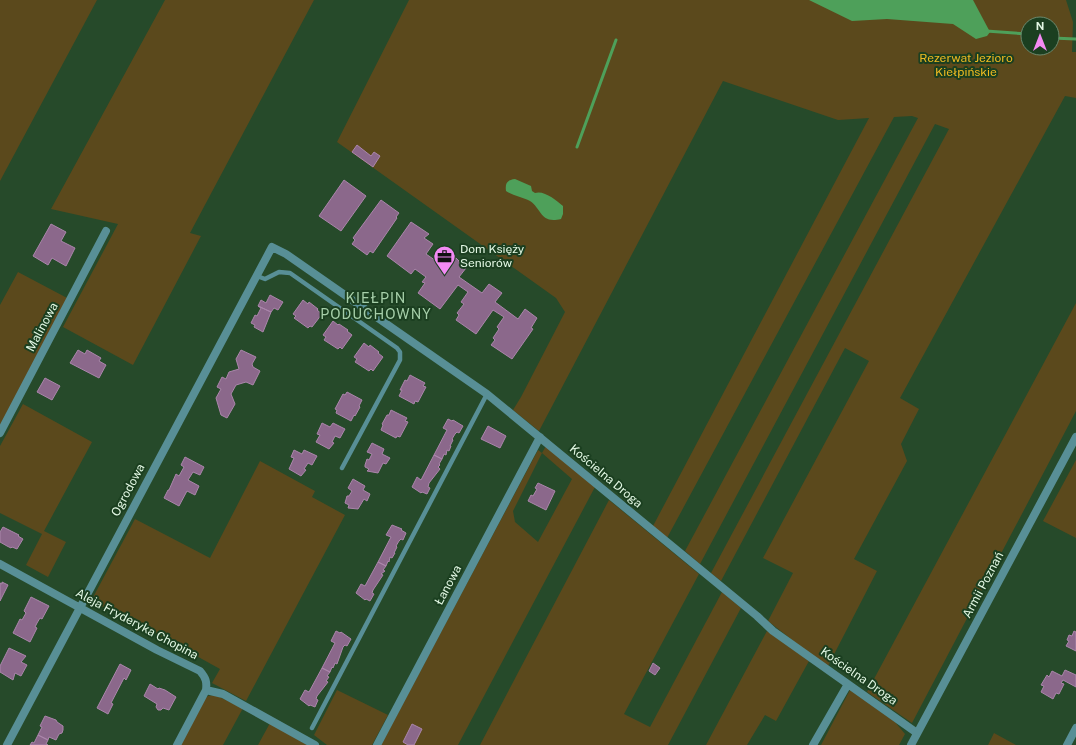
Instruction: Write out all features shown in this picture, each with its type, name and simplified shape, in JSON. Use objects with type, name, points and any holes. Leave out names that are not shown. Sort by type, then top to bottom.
[{"type":"street","name":"Malinowa","points":[[0,433],[106,231]]},
{"type":"street","name":"Ogrodowa","points":[[7,745],[79,607],[272,247]]},
{"type":"street","name":"Kościelna Droga","points":[[272,247],[286,254],[487,394],[757,616],[773,631],[917,733]]},
{"type":"street","name":"Łanowa","points":[[377,745],[540,437]]},
{"type":"street","name":"Armii Poznań","points":[[911,745],[1076,437]]},
{"type":"street","name":"Aleja Fryderyka Chopina","points":[[0,564],[162,653],[200,671],[205,677],[207,683],[206,690]]},
{"type":"street","points":[[813,745],[848,684]]},
{"type":"street","points":[[177,745],[206,690],[223,694],[315,745]]},
{"type":"street","points":[[1067,745],[1076,728]]},
{"type":"lane","points":[[257,276],[265,279],[279,272],[290,273],[397,348],[400,352],[400,360],[342,468]]},
{"type":"lane","points":[[312,728],[487,394]]},
{"type":"green space","points":[[0,0],[97,0],[0,181]]},
{"type":"green space","points":[[165,0],[314,0],[190,233],[201,236],[133,365],[63,327],[118,224],[51,209]]},
{"type":"green space","name":"Rezerwat Jezioro Kiełpińskie","points":[[409,0],[1066,0],[1073,22],[1072,52],[1076,52],[1076,98],[1065,96],[900,398],[919,409],[901,444],[907,461],[854,559],[877,571],[828,666],[768,621],[793,573],[763,558],[869,361],[845,348],[721,581],[711,573],[949,129],[935,124],[700,564],[685,551],[918,118],[912,116],[894,117],[667,538],[653,526],[869,118],[838,120],[723,81],[539,431],[513,410],[565,312],[556,298],[337,142]]},
{"type":"green space","points":[[18,272],[69,299],[0,430],[0,305]]},
{"type":"green space","points":[[1076,303],[1076,411],[912,723],[867,692]]},
{"type":"green space","points":[[23,404],[92,442],[44,531],[66,542],[48,577],[26,565],[42,534],[0,513],[0,446]]},
{"type":"green space","points":[[546,446],[595,487],[458,745],[381,745],[538,450],[542,453]],"holes":[[[542,453],[572,479],[538,542],[515,522],[513,511]]]},
{"type":"green space","points":[[1076,460],[1076,538],[1043,521]]},
{"type":"green space","points":[[260,461],[315,491],[312,497],[345,515],[246,701],[212,683],[220,669],[166,639],[91,601],[135,519],[210,558]]},
{"type":"green space","points":[[609,500],[699,574],[624,714],[650,727],[722,592],[741,608],[668,745],[480,745]]},
{"type":"green space","points":[[767,631],[809,661],[776,721],[765,715],[747,745],[706,745]]},
{"type":"green space","points":[[337,690],[388,715],[372,745],[327,745],[314,735]]},
{"type":"green space","points":[[850,690],[895,722],[905,734],[899,745],[821,745]]},
{"type":"green space","points":[[215,695],[243,708],[223,745],[179,745],[204,699],[208,696]]},
{"type":"green space","points":[[270,723],[307,745],[258,745]]},
{"type":"green space","points":[[994,733],[1016,745],[988,745]]},
{"type":"shaded area","points":[[809,0],[973,0],[990,32],[987,36],[976,39],[953,24],[887,19],[852,21]]},
{"type":"shaded area","points":[[515,179],[531,186],[532,191],[535,193],[538,192],[546,194],[563,206],[563,214],[561,219],[554,220],[545,218],[530,201],[506,191],[507,182]]},
{"type":"building","points":[[357,145],[371,156],[374,152],[380,156],[373,167],[352,152]]},
{"type":"building","points":[[344,180],[366,196],[341,231],[319,216]]},
{"type":"building","points":[[381,200],[399,213],[373,253],[370,251],[367,255],[352,244],[355,240],[353,238]]},
{"type":"building","points":[[411,222],[429,234],[424,238],[433,244],[426,254],[439,263],[446,253],[453,258],[456,258],[466,268],[459,277],[482,293],[489,284],[502,293],[495,302],[518,319],[525,309],[537,318],[531,328],[533,329],[512,359],[491,345],[495,340],[493,338],[499,329],[497,327],[504,317],[493,310],[476,334],[456,320],[459,315],[457,313],[464,304],[461,302],[468,292],[458,285],[440,309],[418,293],[425,283],[422,282],[426,277],[415,269],[411,274],[387,256]]},
{"type":"building","points":[[51,224],[66,232],[61,241],[75,248],[66,266],[52,258],[48,265],[33,256]]},
{"type":"building","points":[[270,295],[283,302],[278,310],[274,308],[271,312],[258,306],[261,300],[266,303]]},
{"type":"building","points":[[303,300],[308,304],[309,302],[322,314],[312,327],[310,326],[308,328],[294,318],[296,316],[293,314]]},
{"type":"building","points":[[258,306],[271,312],[263,332],[254,327],[255,325],[251,323],[261,308]]},
{"type":"building","points":[[333,321],[348,330],[347,331],[352,335],[342,349],[340,347],[338,349],[324,340],[326,337],[323,335]]},
{"type":"building","points":[[364,343],[369,347],[370,345],[383,357],[373,371],[371,369],[369,371],[355,362],[357,359],[354,357]]},
{"type":"building","points":[[78,350],[85,354],[87,350],[101,358],[99,361],[106,365],[99,378],[70,363]]},
{"type":"building","points":[[241,350],[256,357],[252,364],[253,367],[260,371],[253,385],[246,382],[236,385],[231,394],[235,404],[227,418],[221,415],[216,398],[221,389],[217,387],[222,377],[226,379],[229,372],[239,369],[236,359]]},
{"type":"building","points":[[410,375],[425,383],[423,386],[426,387],[418,402],[415,401],[414,404],[399,396],[405,380],[407,381]]},
{"type":"building","points":[[45,378],[60,386],[52,400],[37,392]]},
{"type":"building","points":[[347,392],[362,400],[359,406],[360,407],[351,421],[336,413],[337,410],[335,409],[343,394],[345,395]]},
{"type":"building","points":[[391,410],[407,418],[405,421],[408,422],[400,437],[397,436],[396,438],[381,430],[382,424]]},
{"type":"building","points":[[448,419],[453,420],[463,426],[459,433],[457,432],[455,434],[449,451],[447,450],[446,455],[444,454],[442,459],[434,455],[447,430],[443,428]]},
{"type":"building","points":[[322,423],[330,427],[333,423],[345,429],[340,438],[335,436],[332,442],[334,443],[329,449],[316,442],[320,435],[317,434]]},
{"type":"building","points":[[488,426],[506,436],[500,448],[481,439]]},
{"type":"building","points":[[372,443],[384,449],[382,454],[390,458],[386,464],[383,463],[378,473],[367,471],[369,469],[365,467],[367,459],[369,460],[372,454],[367,452]]},
{"type":"building","points":[[294,450],[302,454],[304,450],[317,456],[312,465],[308,463],[304,469],[306,470],[301,476],[289,469],[294,458],[291,457]]},
{"type":"building","points":[[434,455],[442,459],[438,467],[440,469],[429,483],[428,487],[430,488],[427,494],[421,493],[412,487],[417,477],[421,480]]},
{"type":"building","points":[[185,457],[204,467],[200,475],[193,472],[188,480],[199,486],[195,495],[187,491],[179,506],[164,498],[176,474],[179,476],[184,467],[181,465]]},
{"type":"building","points":[[353,479],[365,486],[363,490],[370,494],[367,501],[364,499],[358,509],[348,508],[349,505],[345,503],[347,496],[349,496],[352,491],[348,488]]},
{"type":"building","points":[[538,483],[555,491],[546,510],[528,501],[537,489],[535,488]]},
{"type":"building","points":[[392,525],[402,529],[401,530],[406,533],[403,540],[401,539],[399,541],[396,546],[395,553],[392,558],[390,557],[386,566],[378,562],[391,537],[386,535]]},
{"type":"building","points":[[3,527],[19,535],[18,536],[23,539],[17,549],[11,548],[0,542],[0,532]]},
{"type":"building","points":[[378,562],[386,566],[383,570],[385,571],[381,574],[383,575],[373,590],[372,593],[374,594],[370,601],[365,600],[356,593],[361,584],[365,586]]},
{"type":"building","points":[[2,582],[8,585],[0,601],[0,583],[2,584]]},
{"type":"building","points":[[31,597],[49,606],[42,619],[40,618],[37,623],[35,627],[37,628],[30,642],[13,633],[20,619],[22,620],[26,613],[24,611]]},
{"type":"building","points":[[336,631],[341,632],[351,639],[347,646],[345,645],[343,647],[337,664],[335,663],[330,672],[322,668],[335,643],[331,641]]},
{"type":"building","points":[[1074,631],[1076,632],[1076,651],[1066,646],[1069,641],[1067,640],[1069,635],[1072,636]]},
{"type":"building","points":[[9,648],[26,656],[21,662],[27,665],[21,676],[15,673],[13,680],[0,672],[0,666]]},
{"type":"building","points":[[653,663],[660,668],[655,675],[649,671]]},
{"type":"building","points":[[120,664],[131,670],[126,680],[124,678],[111,703],[113,704],[108,714],[97,708]]},
{"type":"building","points":[[322,668],[330,672],[326,681],[328,682],[317,696],[316,699],[318,700],[315,707],[309,706],[300,699],[305,690],[309,692]]},
{"type":"building","points":[[1065,670],[1076,675],[1076,687],[1063,680],[1061,683],[1064,684],[1059,694],[1056,693],[1053,699],[1041,692],[1044,686],[1041,685],[1047,675],[1049,677],[1052,671],[1062,676]]},
{"type":"building","points":[[150,684],[158,689],[165,690],[176,697],[169,710],[163,708],[158,710],[156,707],[157,704],[144,696]]},
{"type":"building","points":[[45,716],[56,720],[63,726],[62,733],[59,734],[56,740],[49,737],[48,740],[38,735],[42,727],[40,726]]},
{"type":"building","points":[[412,724],[422,729],[414,745],[408,745],[403,742]]},
{"type":"building","points":[[38,735],[48,740],[46,744],[48,745],[30,745],[32,742],[34,743]]},
{"type":"waterway","points":[[986,31],[1020,33]]},
{"type":"waterway","points":[[1060,38],[1076,39]]},
{"type":"waterway","points":[[577,147],[616,40]]},
{"type":"place","name":"Dom Księży Seniorów","points":[[444,276]]},
{"type":"district","name":"KIEŁPIN PODUCHOWNY","points":[[376,306]]}]
